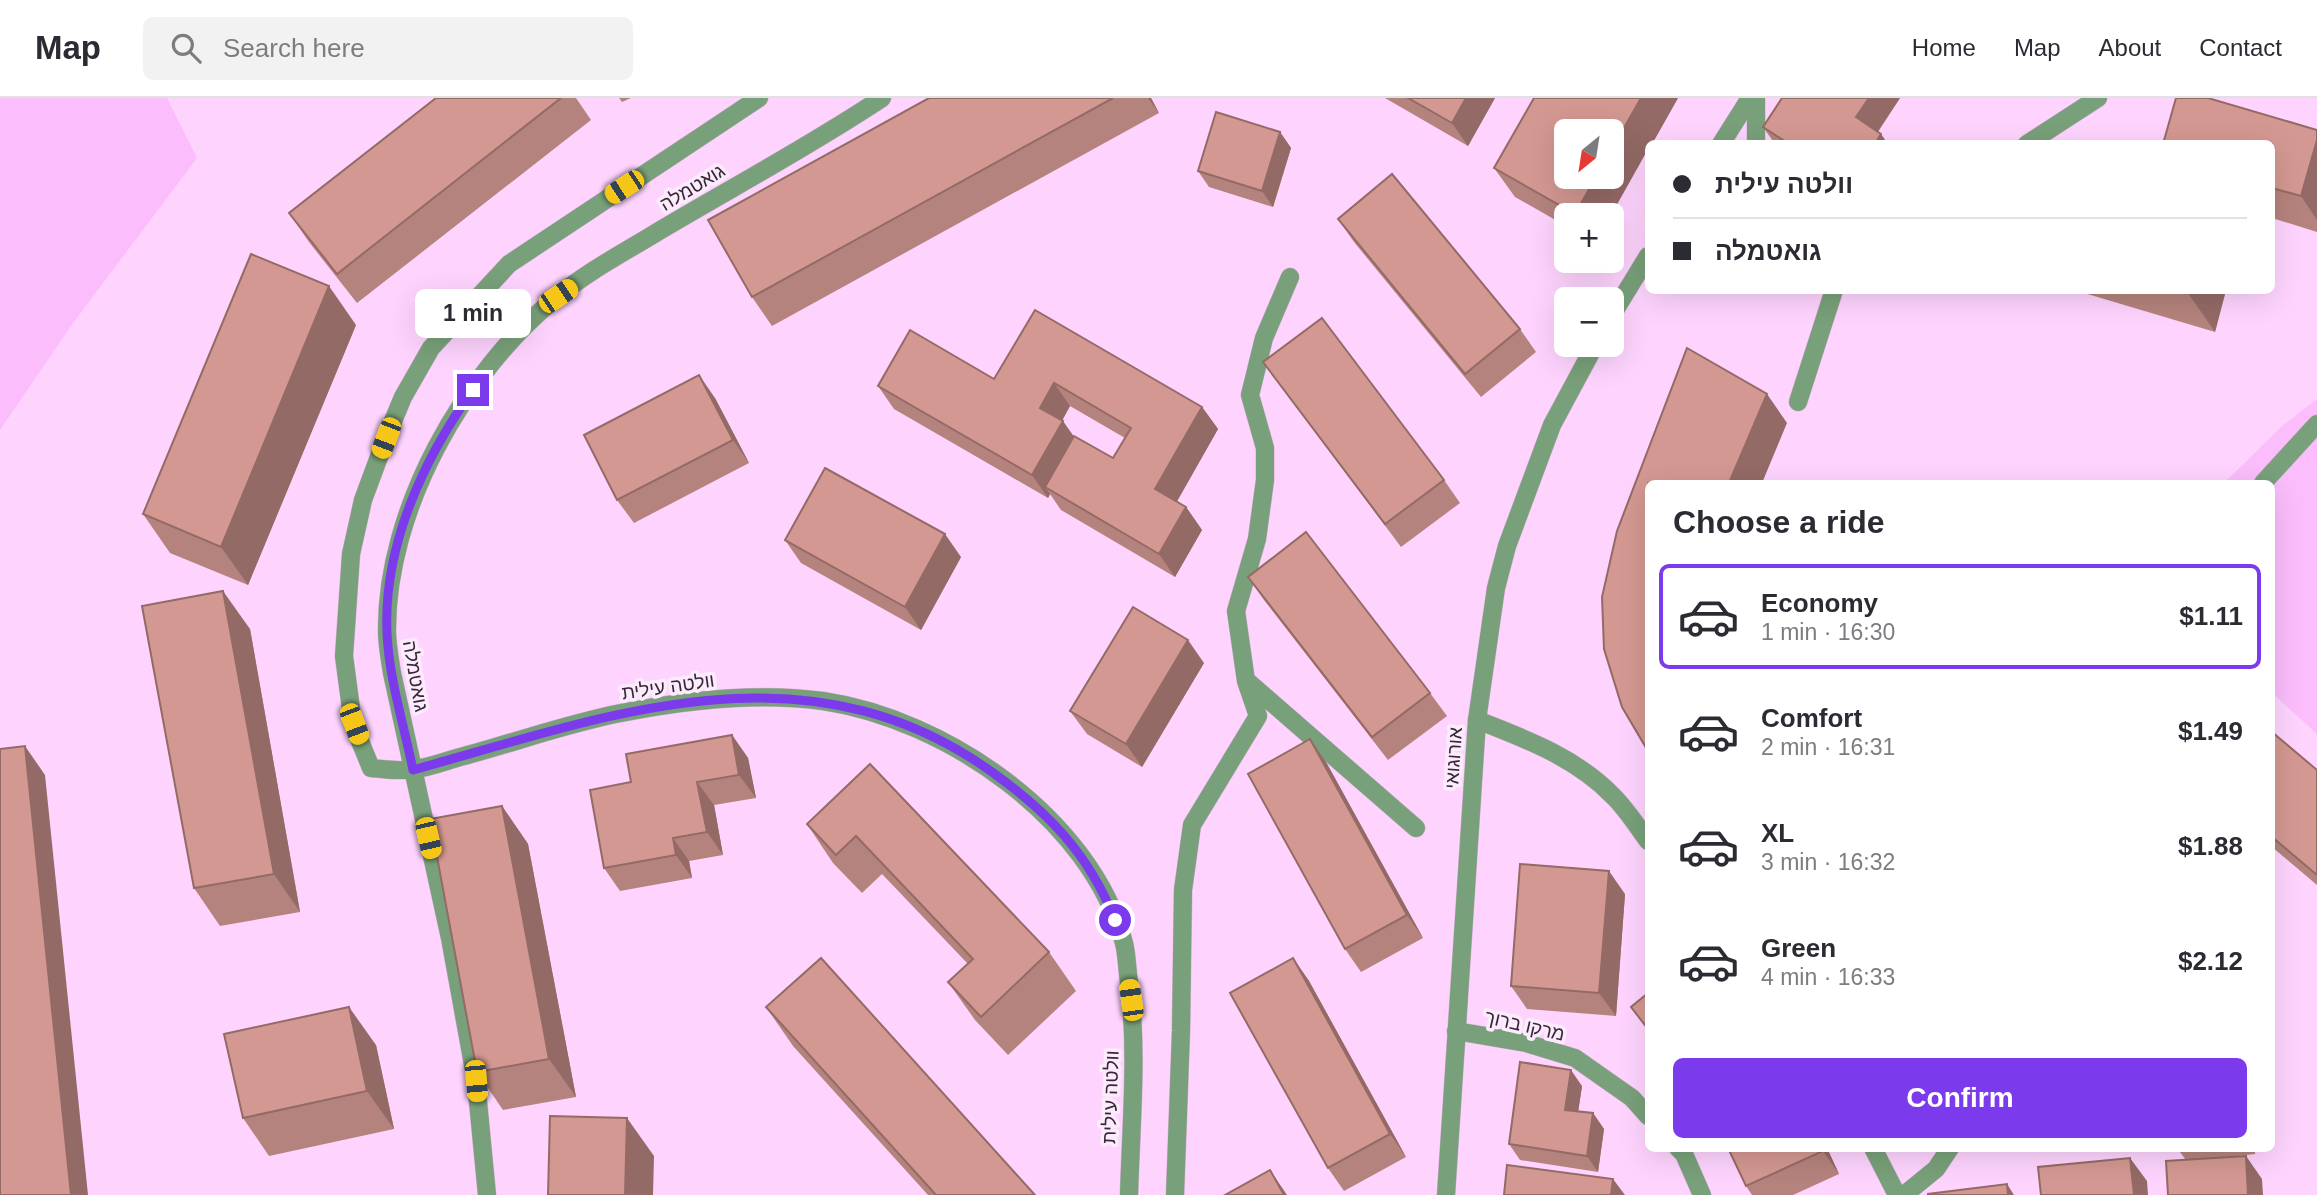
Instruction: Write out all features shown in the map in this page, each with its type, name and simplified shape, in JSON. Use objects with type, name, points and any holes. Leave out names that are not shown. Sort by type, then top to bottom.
[{"type":"street","name":"וולטה עילית","points":[[759,98],[509,264],[432,348],[403,397],[363,500],[351,554],[344,656],[354,724],[370,768],[413,770],[620,713],[704,700],[767,698],[823,701],[877,714],[927,733],[977,762],[1025,796],[1072,843],[1106,897],[1124,943],[1134,1016],[1129,1195]]},
{"type":"street","name":"גואטמלה","points":[[487,1195],[476,1081],[450,938],[391,673],[387,632],[391,580],[403,526],[418,484],[451,420],[487,369],[519,331],[558,296],[606,263],[882,98]]},
{"type":"street","points":[[1724,140],[1750,98]]},
{"type":"street","points":[[1756,98],[1756,140]]},
{"type":"street","points":[[2032,140],[2098,98]]},
{"type":"street","points":[[1624,298],[1642,272]]},
{"type":"street","points":[[1175,1195],[1183,890],[1192,825],[1258,716],[1246,681],[1236,611],[1257,539],[1265,480],[1265,448],[1251,395],[1264,338],[1290,277]]},
{"type":"street","points":[[1798,402],[1833,294]]},
{"type":"street","name":"אורוגואי","points":[[1446,1195],[1477,720],[1496,587],[1507,546],[1552,425],[1589,357]]},
{"type":"street","points":[[2266,480],[2317,424]]},
{"type":"street","points":[[1246,681],[1416,828]]},
{"type":"street","points":[[1477,720],[1538,743],[1569,761],[1614,797],[1645,837]]},
{"type":"street","name":"מרקו ברוך","points":[[1456,1031],[1526,1044],[1575,1058],[1632,1098],[1645,1113]]},
{"type":"street","points":[[1682,1152],[1702,1195]]},
{"type":"street","points":[[1875,1152],[1897,1195]]},
{"type":"street","points":[[1904,1195],[1936,1169],[1947,1152]]},
{"type":"shaded area","points":[[0,98],[167,98],[197,158],[73,323],[0,430]]},
{"type":"shaded area","points":[[2317,399],[2317,734],[2275,696],[2275,480],[2227,480],[2281,427]]},
{"type":"building","points":[[436,98],[561,98],[337,274],[289,213]]},
{"type":"building","points":[[929,98],[1113,98],[752,297],[708,220]]},
{"type":"building","points":[[1408,98],[1466,98],[1452,123]]},
{"type":"building","points":[[1534,98],[1641,98],[1624,128],[1624,119],[1554,119],[1554,189],[1589,189],[1581,203],[1556,203],[1494,168]]},
{"type":"building","points":[[1782,98],[1869,98],[1856,117],[1881,134],[1877,140],[1783,140],[1763,127]]},
{"type":"building","points":[[2176,98],[2208,98],[2317,130],[2317,140],[2301,196],[2275,189],[2275,140],[2164,140]]},
{"type":"building","points":[[1216,112],[1280,132],[1262,191],[1198,171]]},
{"type":"building","points":[[1392,174],[1520,329],[1465,374],[1338,219]]},
{"type":"building","points":[[251,254],[329,286],[221,547],[143,514]]},
{"type":"building","points":[[1035,310],[1202,407],[1155,489],[1186,507],[1159,554],[1045,487],[1074,436],[1113,458],[1131,428],[1054,383],[1040,408],[1063,421],[1032,475],[878,386],[910,330],[994,379]]},
{"type":"building","points":[[1322,318],[1444,480],[1385,524],[1263,362]]},
{"type":"building","points":[[1687,348],[1767,394],[1730,480],[1645,480],[1645,746],[1622,707],[1604,649],[1602,597],[1617,531]]},
{"type":"building","points":[[699,375],[733,440],[617,500],[584,435]]},
{"type":"building","points":[[825,468],[945,534],[905,607],[785,540]]},
{"type":"building","points":[[1306,532],[1430,693],[1372,737],[1248,577]]},
{"type":"building","points":[[223,591],[274,874],[194,888],[142,606]]},
{"type":"building","points":[[1133,607],[1188,640],[1126,744],[1070,711]]},
{"type":"building","points":[[732,735],[739,775],[697,782],[707,832],[673,838],[676,855],[604,868],[590,790],[631,782],[626,754]]},
{"type":"building","points":[[2275,735],[2317,770],[2317,875],[2275,840]]},
{"type":"building","points":[[1310,739],[1407,915],[1345,949],[1248,774]]},
{"type":"building","points":[[25,746],[71,1195],[0,1195],[0,749]]},
{"type":"building","points":[[870,764],[1049,952],[981,1017],[948,982],[973,959],[856,836],[836,855],[807,824]]},
{"type":"building","points":[[502,806],[549,1059],[477,1072],[430,819]]},
{"type":"building","points":[[1520,864],[1609,871],[1599,993],[1511,986]]},
{"type":"building","points":[[821,958],[1035,1195],[936,1195],[766,1007]]},
{"type":"building","points":[[1293,958],[1390,1134],[1328,1168],[1230,993]]},
{"type":"building","points":[[1645,995],[1645,1025],[1631,1007]]},
{"type":"building","points":[[349,1007],[367,1091],[243,1118],[224,1034]]},
{"type":"building","points":[[1520,1062],[1571,1070],[1565,1110],[1593,1113],[1587,1156],[1509,1144]]},
{"type":"building","points":[[550,1116],[627,1118],[625,1195],[548,1195]]},
{"type":"building","points":[[1730,1152],[1821,1152],[1746,1186]]},
{"type":"building","points":[[2246,1156],[2248,1195],[2168,1195],[2166,1161]]},
{"type":"building","points":[[2130,1158],[2134,1195],[2041,1195],[2038,1167]]},
{"type":"building","points":[[1507,1165],[1613,1179],[1611,1195],[1504,1195]]},
{"type":"building","points":[[1270,1170],[1284,1195],[1225,1195]]},
{"type":"building","points":[[2007,1184],[2008,1195],[1928,1195],[1928,1194]]},
{"type":"route","points":[[473,390],[451,420],[418,484],[403,526],[391,580],[387,632],[391,673],[413,770],[620,713],[704,700],[767,698],[823,701],[877,714],[927,733],[977,762],[1025,796],[1072,843],[1106,897],[1115,920]]}]
